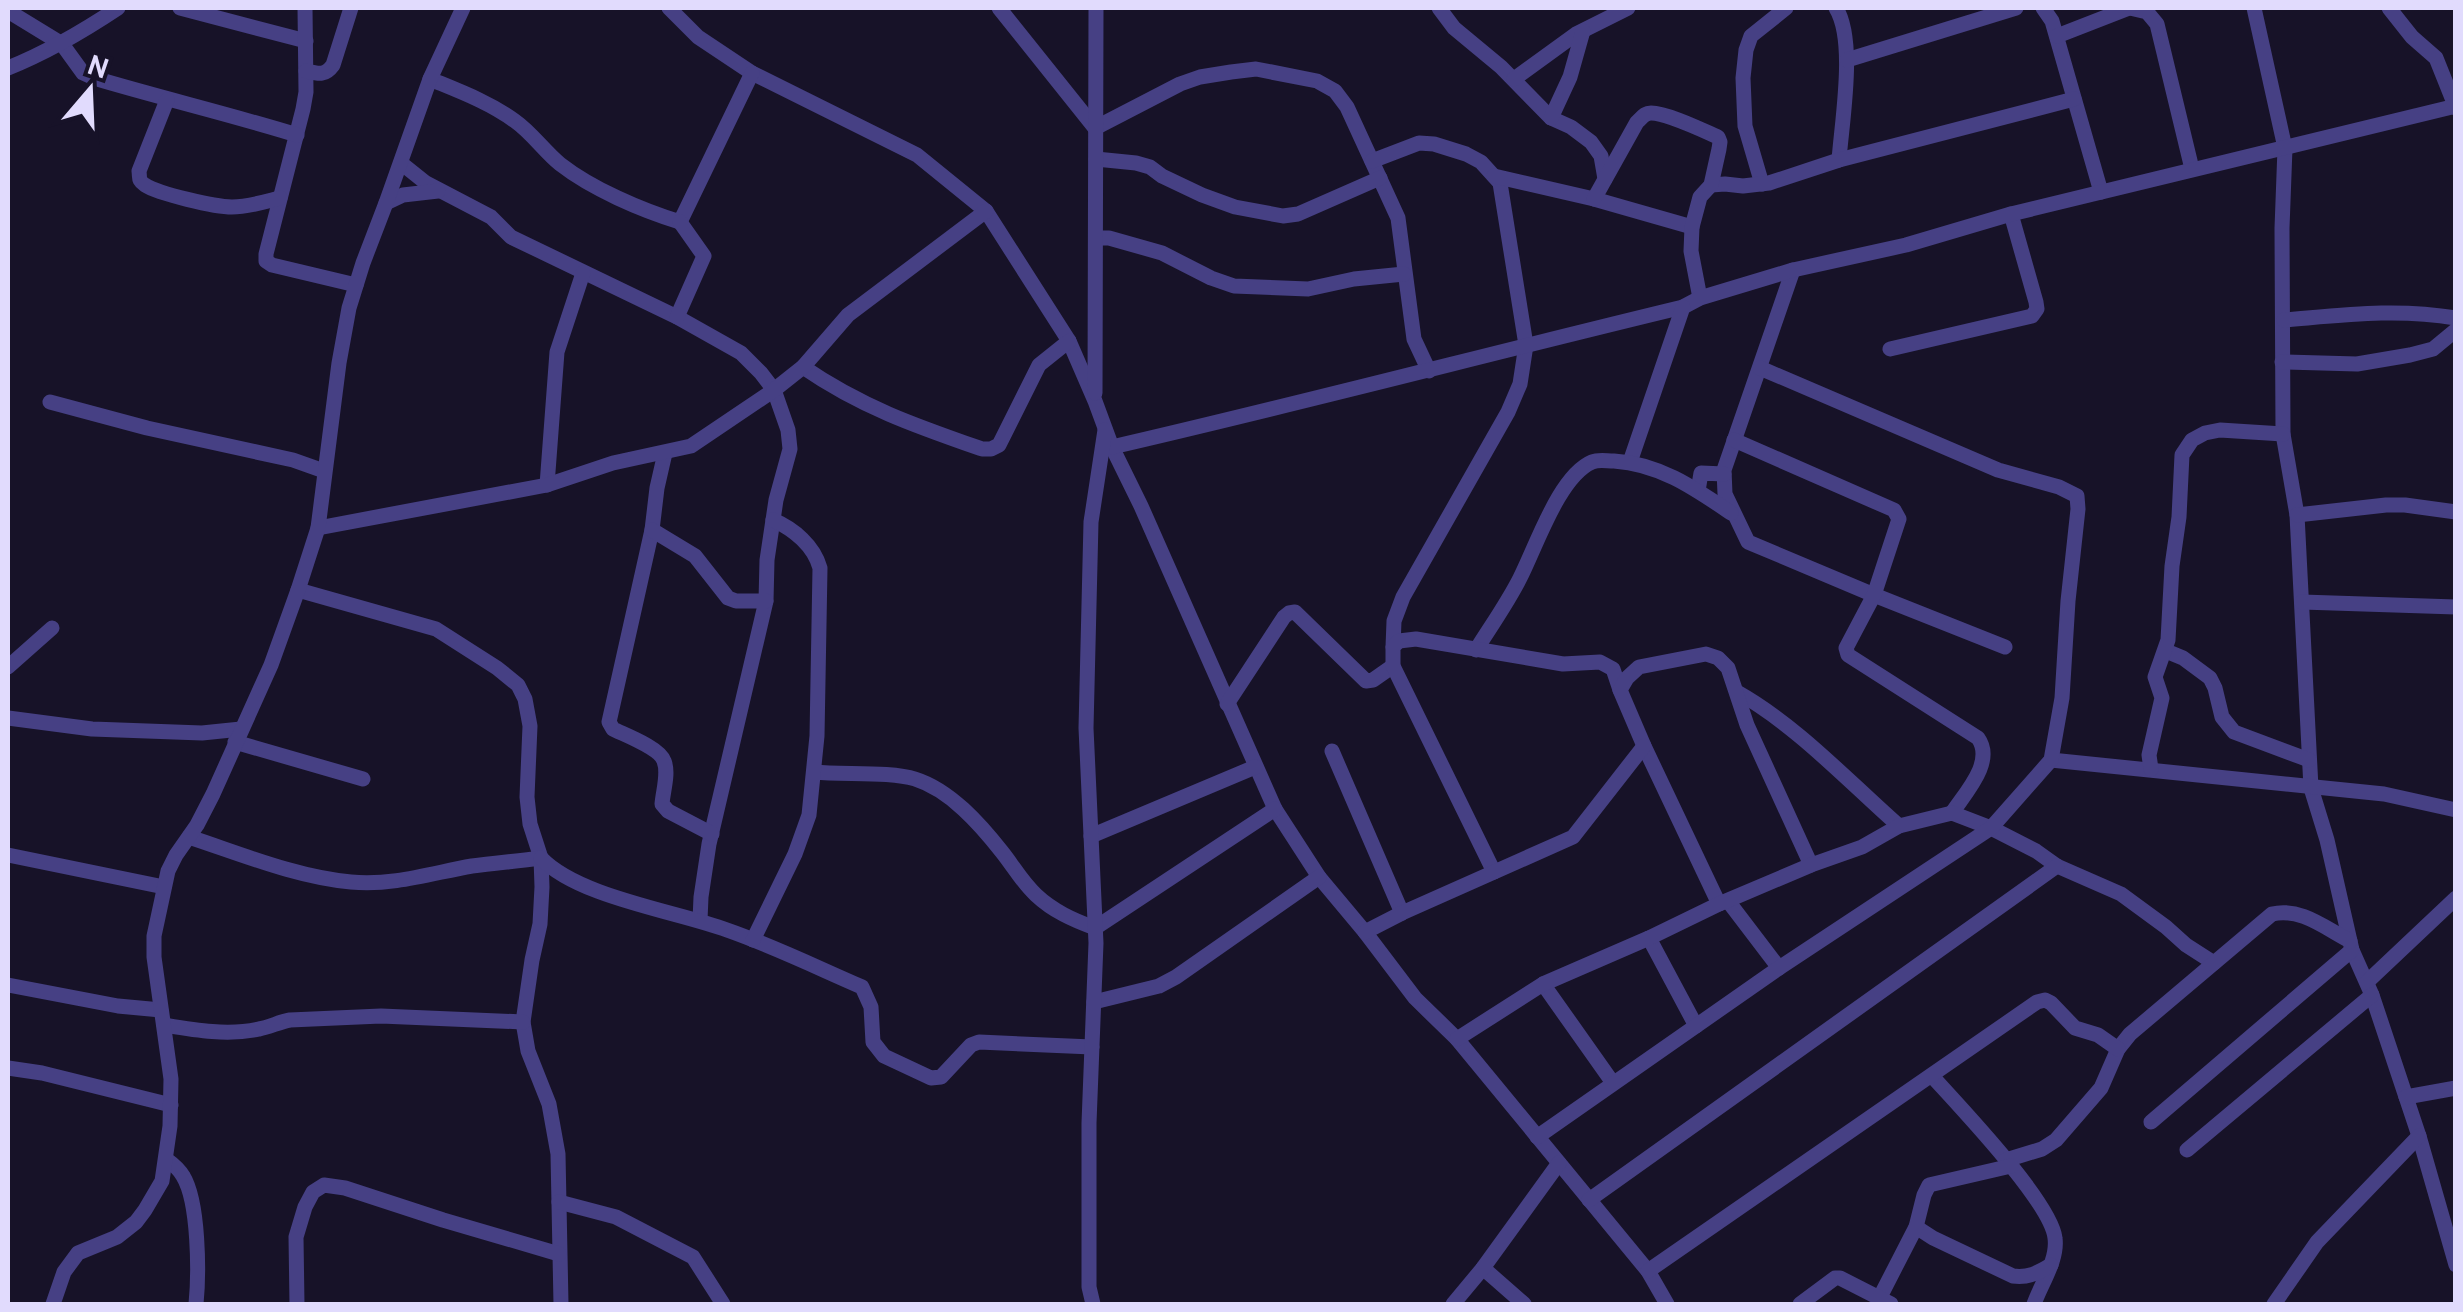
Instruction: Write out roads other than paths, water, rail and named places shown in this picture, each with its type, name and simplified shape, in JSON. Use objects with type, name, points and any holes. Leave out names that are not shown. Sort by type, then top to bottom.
[{"type":"street","points":[[8,68],[78,36],[118,8]]},
{"type":"street","points":[[180,8],[306,41]]},
{"type":"street","points":[[304,8],[303,110],[266,261],[356,285]]},
{"type":"street","points":[[306,72],[322,74],[333,65],[351,8]]},
{"type":"street","points":[[53,1304],[64,1272],[78,1253],[117,1237],[136,1222],[162,1181],[171,1079],[154,936],[164,887],[176,855],[213,794],[271,665],[298,590],[318,528],[349,308],[430,79],[463,8]]},
{"type":"street","points":[[669,8],[698,37],[752,72],[917,155],[986,211],[1069,341],[1275,810],[1319,878],[1648,1271],[1666,1304]]},
{"type":"street","points":[[998,8],[1095,128]]},
{"type":"street","points":[[1095,401],[1096,8]]},
{"type":"street","points":[[1439,8],[1454,28],[1514,79],[1551,118],[1571,127],[1597,149],[1605,180]]},
{"type":"street","points":[[1514,79],[1583,30],[1628,8]]},
{"type":"street","points":[[1762,184],[1744,126],[1746,50],[1751,36],[1786,8]]},
{"type":"street","points":[[1836,8],[1845,26],[1847,60],[1839,160]]},
{"type":"street","points":[[1847,60],[2016,8]]},
{"type":"street","points":[[2043,8],[2052,22],[2101,192]]},
{"type":"street","points":[[2056,36],[2130,8],[2147,12],[2157,24],[2192,169]]},
{"type":"street","points":[[2254,8],[2285,148],[2283,434],[2298,516],[2311,788],[2351,945],[2370,989],[2419,1136],[2454,1258]]},
{"type":"street","points":[[1112,446],[1683,307],[1700,298],[1794,270],[1906,246],[2011,214],[2455,107],[2436,58],[2412,37],[2389,8]]},
{"type":"street","points":[[8,11],[62,44],[84,73],[296,135]]},
{"type":"street","points":[[1551,118],[1570,76],[1583,30]]},
{"type":"street","points":[[1095,128],[1200,77],[1256,69],[1317,80],[1335,90],[1347,107],[1398,218],[1414,339],[1429,371]]},
{"type":"street","points":[[680,222],[752,72]]},
{"type":"street","points":[[430,79],[513,119],[559,163],[581,177],[622,200],[680,222],[704,256],[677,317]]},
{"type":"street","points":[[1711,186],[1762,184],[2074,99]]},
{"type":"street","points":[[168,100],[140,171],[142,184],[219,206],[252,205],[280,198]]},
{"type":"street","points":[[1594,199],[1642,116],[1651,113],[1718,137],[1720,148],[1711,186],[1700,197],[1692,227],[1690,251],[1700,298]]},
{"type":"street","points":[[1372,161],[1419,143],[1434,144],[1481,162],[1500,183],[1526,344],[1520,384],[1508,412],[1403,596],[1394,621],[1393,647],[1393,666],[1494,872]]},
{"type":"street","points":[[1096,159],[1150,167],[1234,207],[1283,216],[1298,214],[1380,178]]},
{"type":"street","points":[[401,162],[414,175],[491,217],[512,236],[677,317],[740,353],[774,390],[788,430],[790,449],[776,500],[767,560],[766,601],[712,834],[700,920]]},
{"type":"street","points":[[1494,176],[1692,227]]},
{"type":"street","points":[[386,203],[403,195],[442,191]]},
{"type":"street","points":[[318,528],[547,484],[691,446],[774,390],[803,366],[848,315],[986,211]]},
{"type":"street","points":[[1890,349],[2032,316],[2036,302],[2011,214]]},
{"type":"street","points":[[1096,238],[1162,253],[1234,286],[1308,289],[1404,274]]},
{"type":"street","points":[[1794,270],[1724,474],[1725,494],[1748,542],[2005,647]]},
{"type":"street","points":[[547,484],[557,352],[583,273]]},
{"type":"street","points":[[1630,462],[1683,307]]},
{"type":"street","points":[[2284,320],[2388,311],[2456,318]]},
{"type":"street","points":[[2282,362],[2357,364],[2410,355],[2433,350],[2456,330]]},
{"type":"street","points":[[803,366],[868,406],[982,449],[992,449],[999,445],[1039,365],[1069,341]]},
{"type":"street","points":[[1537,1137],[1991,828],[2051,760],[2062,698],[2077,496],[1998,470],[1760,368]]},
{"type":"street","points":[[50,402],[146,428],[293,460],[324,471]]},
{"type":"street","points":[[1093,1304],[1089,1287],[1088,1123],[1095,928],[1086,728],[1091,522],[1105,428]]},
{"type":"street","points":[[2151,769],[2162,698],[2155,676],[2166,652],[2182,454],[2192,440],[2220,430],[2283,434]]},
{"type":"street","points":[[1734,440],[1894,510],[1900,519],[1874,595],[1846,648],[1848,655],[1978,738],[1983,746],[1983,765],[1952,813]]},
{"type":"street","points":[[665,453],[609,722],[613,729],[658,752],[664,761],[662,804],[668,811],[712,834]]},
{"type":"street","points":[[1476,650],[1520,580],[1556,502],[1577,472],[1596,460],[1654,468],[1685,482],[1733,514]]},
{"type":"street","points":[[1698,491],[1701,473],[1724,474]]},
{"type":"street","points":[[2298,516],[2386,505],[2456,512]]},
{"type":"street","points":[[754,940],[795,854],[809,815],[815,772],[820,568],[813,551],[801,538],[773,520]]},
{"type":"street","points":[[652,530],[695,556],[728,598],[766,601]]},
{"type":"street","points":[[298,590],[436,629],[518,685],[525,699],[530,726],[527,797],[530,824],[541,858],[540,924],[523,1022],[528,1051],[549,1104],[558,1154],[561,1304]]},
{"type":"street","points":[[2302,602],[2456,607]]},
{"type":"street","points":[[1228,704],[1289,612],[1295,612],[1366,680],[1373,680],[1393,666]]},
{"type":"street","points":[[8,667],[52,628]]},
{"type":"street","points":[[1393,647],[1398,641],[1416,640],[1562,664],[1600,662],[1613,669],[1644,746],[1724,902],[1780,968]]},
{"type":"street","points":[[2166,652],[2183,658],[2210,678],[2222,717],[2234,732],[2310,760]]},
{"type":"street","points":[[1620,690],[1639,667],[1706,654],[1718,658],[1728,668],[1747,725],[1811,865]]},
{"type":"street","points":[[1737,692],[1776,717],[1899,826]]},
{"type":"street","points":[[8,718],[92,730],[238,736],[363,779]]},
{"type":"street","points":[[1365,932],[1573,837],[1644,746]]},
{"type":"street","points":[[1332,751],[1402,913]]},
{"type":"street","points":[[2051,760],[2384,794],[2456,810]]},
{"type":"street","points":[[1091,836],[1255,767]]},
{"type":"street","points":[[815,772],[913,778],[937,789],[961,807],[1038,898],[1066,918],[1095,928]]},
{"type":"street","points":[[1095,928],[1275,810]]},
{"type":"street","points":[[1457,1039],[1543,984],[1724,902],[1862,847],[1899,826],[1952,813],[1991,828],[2057,866],[2121,894],[2186,946],[2214,963]]},
{"type":"street","points":[[189,837],[297,872],[353,882],[425,877],[472,866],[541,858]]},
{"type":"street","points":[[8,855],[164,887]]},
{"type":"street","points":[[541,858],[573,881],[700,920],[862,988],[871,1007],[874,1042],[884,1056],[931,1078],[941,1078],[978,1042],[1092,1047]]},
{"type":"street","points":[[1589,1200],[2057,866]]},
{"type":"street","points":[[1094,1002],[1159,986],[1176,977],[1319,878]]},
{"type":"street","points":[[2187,1150],[2370,989],[2456,898]]},
{"type":"street","points":[[1800,1304],[1835,1278],[1845,1279],[1885,1301],[1929,1186],[2008,1163],[2056,1140],[2101,1088],[2118,1049],[2130,1034],[2272,914],[2297,913],[2351,945]]},
{"type":"street","points":[[1650,938],[1696,1026]]},
{"type":"street","points":[[2151,1122],[2351,945]]},
{"type":"street","points":[[1543,984],[1613,1084]]},
{"type":"street","points":[[8,985],[118,1006],[209,1032],[262,1029],[290,1020],[381,1016],[523,1022]]},
{"type":"street","points":[[1648,1271],[2037,1002],[2045,1000],[2056,1006],[2074,1028],[2098,1035],[2118,1049]]},
{"type":"street","points":[[8,1068],[170,1105]]},
{"type":"street","points":[[1932,1076],[2008,1163],[2044,1213],[2055,1238],[2051,1265],[2034,1304]]},
{"type":"street","points":[[2406,1097],[2456,1088]]},
{"type":"street","points":[[2274,1304],[2316,1242],[2419,1136]]},
{"type":"street","points":[[166,1159],[183,1175],[191,1194],[196,1304]]},
{"type":"street","points":[[1453,1304],[1559,1163]]},
{"type":"street","points":[[297,1304],[296,1237],[305,1207],[324,1185],[345,1188],[560,1254]]},
{"type":"street","points":[[559,1202],[616,1217],[693,1257],[723,1304]]},
{"type":"street","points":[[1916,1227],[2012,1276],[2024,1278],[2051,1265]]},
{"type":"street","points":[[1483,1268],[1524,1304]]}]
